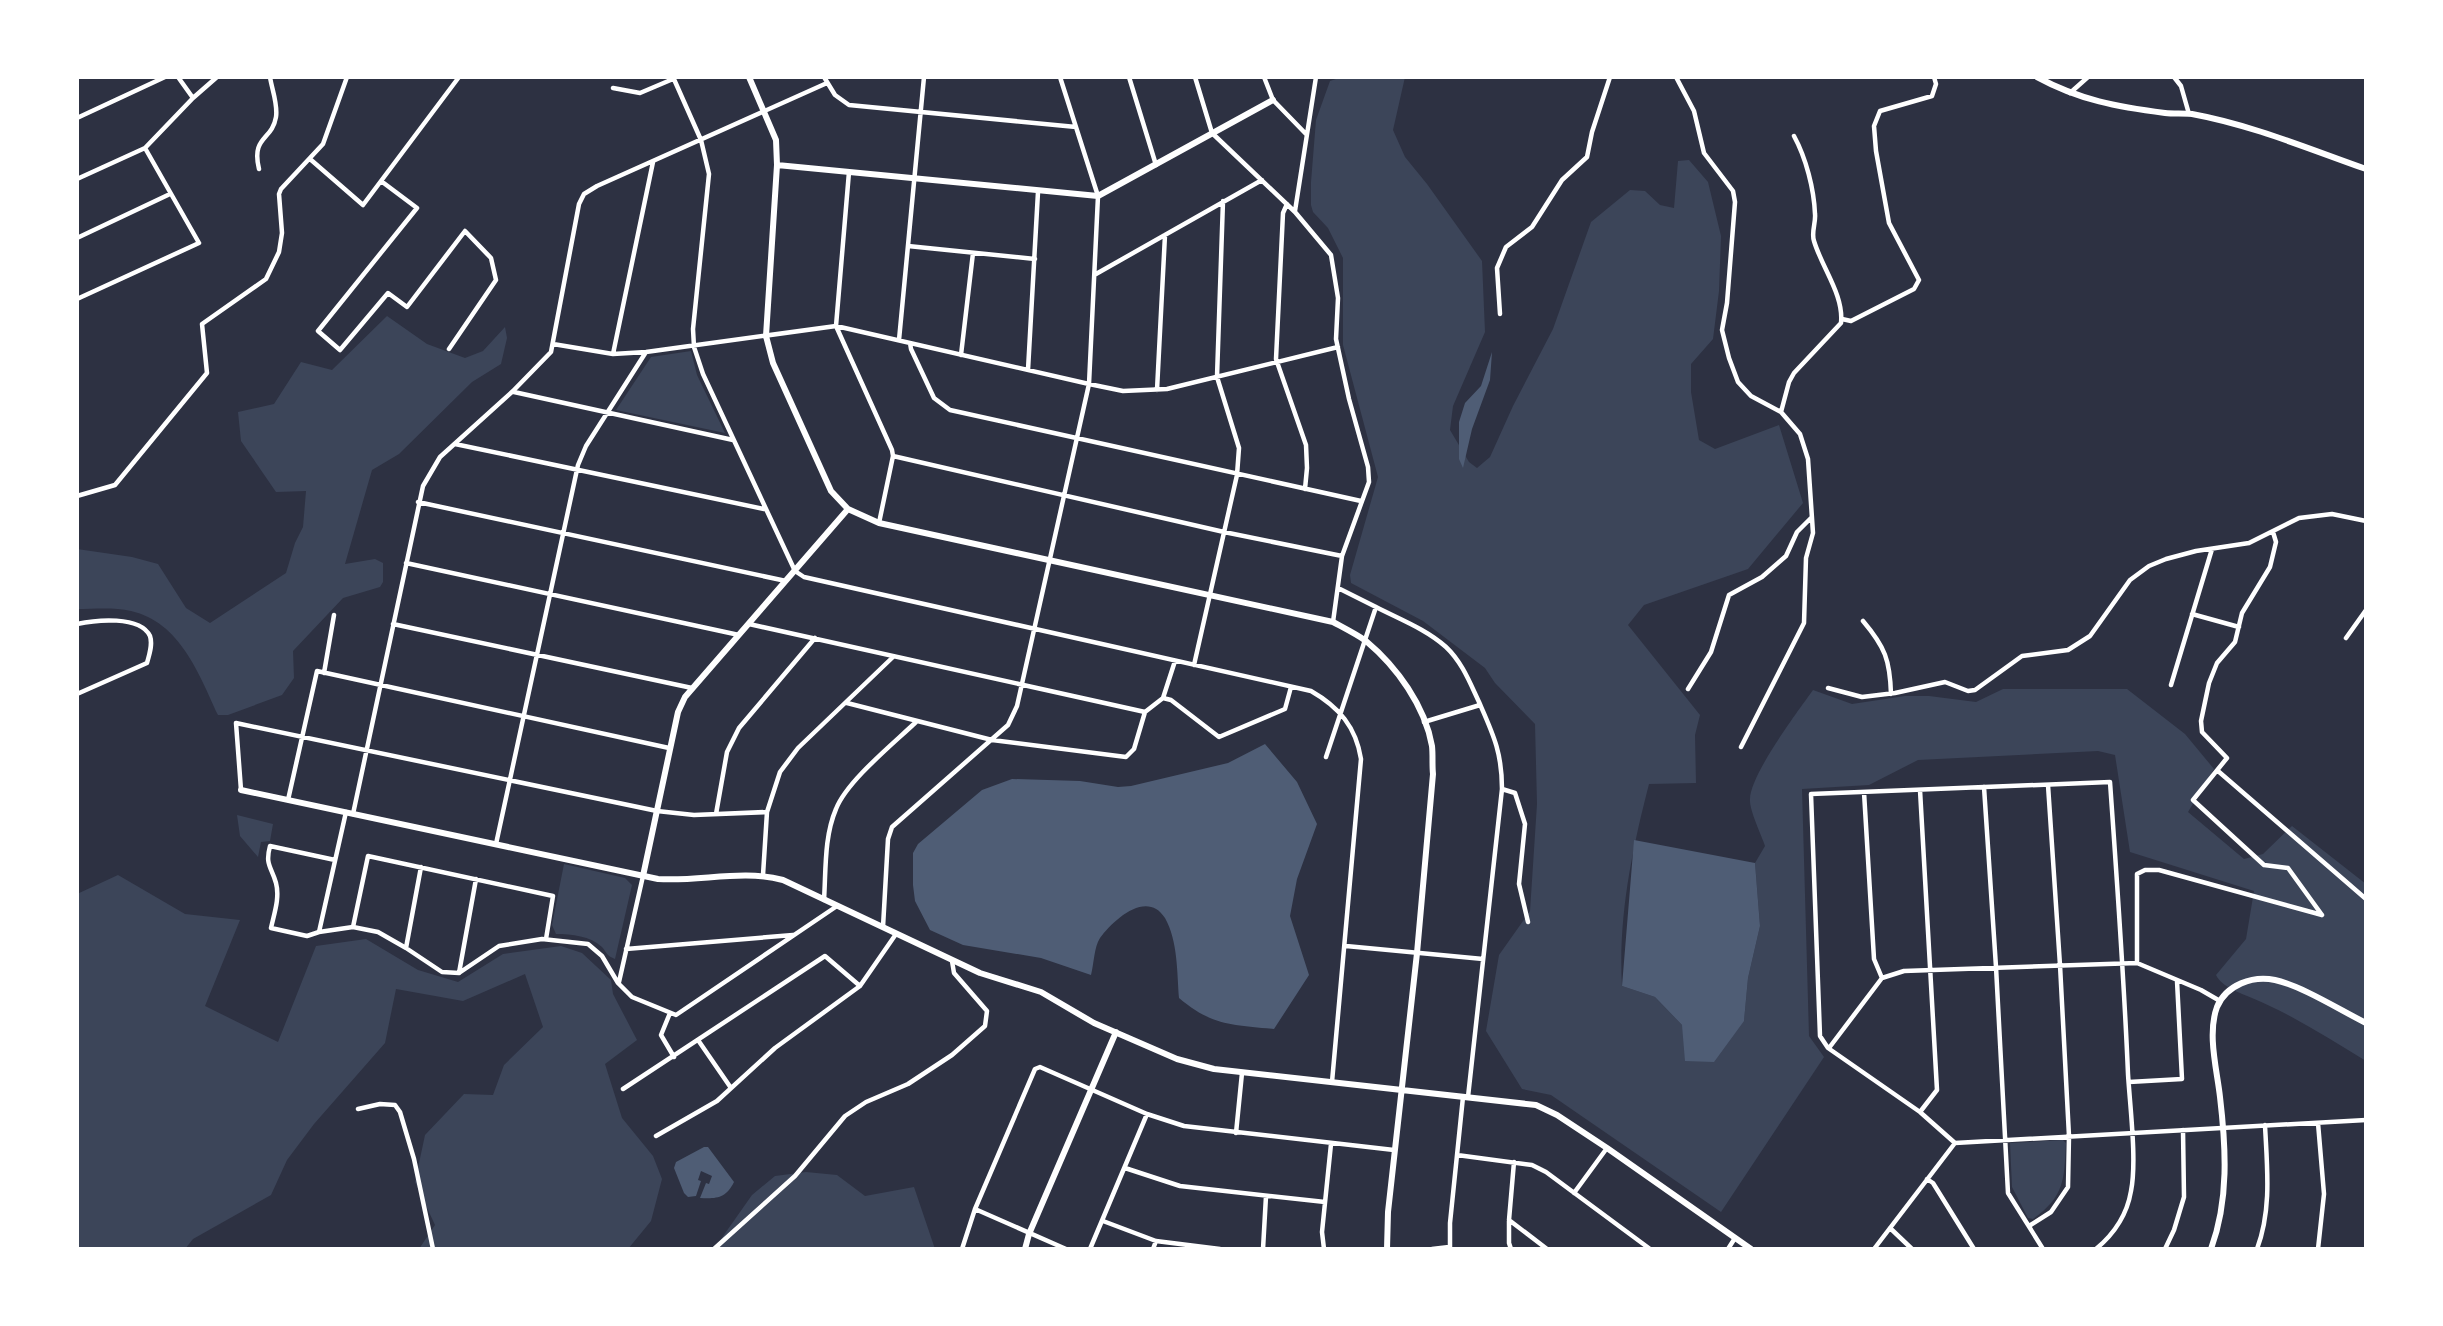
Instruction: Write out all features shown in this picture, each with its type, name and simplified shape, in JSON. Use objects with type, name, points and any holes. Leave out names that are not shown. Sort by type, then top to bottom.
[{"type":"street","points":[[77,118],[165,77]]},
{"type":"street","points":[[178,77],[193,98]]},
{"type":"street","points":[[77,179],[145,148],[217,77]]},
{"type":"street","points":[[259,169],[257,147],[276,119],[270,77]]},
{"type":"street","points":[[77,496],[115,485],[207,373],[202,324],[266,279],[279,252],[282,233],[279,194],[281,189],[323,144],[347,77]]},
{"type":"street","points":[[310,159],[363,205],[460,77]]},
{"type":"street","points":[[749,77],[776,140],[778,165],[765,336],[773,363],[831,491],[848,509],[879,523],[1333,622],[1364,640],[1392,666],[1408,688],[1432,746],[1433,774],[1417,953],[1394,1150],[1387,1249]]},
{"type":"street","points":[[824,77],[840,101],[849,105],[1076,127]]},
{"type":"street","points":[[899,340],[924,77]]},
{"type":"street","points":[[883,927],[888,839],[892,827],[1008,725],[1017,706],[1089,384],[1098,196],[1060,77]]},
{"type":"street","points":[[1129,77],[1156,165]]},
{"type":"street","points":[[1195,77],[1212,133],[1295,212],[1331,255],[1338,298],[1338,347],[1368,467],[1368,482],[1342,556],[1333,622]]},
{"type":"street","points":[[1264,77],[1273,100],[1306,134]]},
{"type":"street","points":[[1295,212],[1316,77]]},
{"type":"street","points":[[1500,314],[1497,268],[1506,247],[1532,227],[1562,180],[1587,157],[1592,132],[1610,77]]},
{"type":"street","points":[[1675,77],[1694,111],[1704,153],[1733,191],[1735,202],[1727,303],[1722,330],[1729,358],[1738,382],[1751,396],[1781,412],[1800,434],[1808,458],[1813,533],[1806,558],[1804,623],[1741,747]]},
{"type":"street","points":[[1842,319],[1851,321],[1913,289],[1919,280],[1889,223],[1874,126],[1880,111],[1932,96],[1936,84],[1934,77]]},
{"type":"street","points":[[2037,77],[2099,103],[2169,114],[2189,114],[2237,124],[2366,169]]},
{"type":"street","points":[[2070,93],[2088,77]]},
{"type":"street","points":[[2174,77],[2181,86],[2189,114]]},
{"type":"street","points":[[613,88],[640,93],[673,78],[701,140],[709,174],[693,329],[694,347],[703,374],[795,570],[804,577],[1311,691],[1326,699],[1340,712],[1353,730],[1361,760],[1332,1082]]},
{"type":"street","points":[[319,932],[335,860],[366,750],[418,502],[432,467],[543,362],[553,344],[579,204],[584,194],[827,83]]},
{"type":"street","points":[[778,165],[1098,196],[1273,100]]},
{"type":"street","points":[[1781,412],[1788,382],[1842,319],[1838,300],[1813,238],[1815,215],[1808,175],[1794,136]]},
{"type":"street","points":[[77,299],[199,243],[145,148]]},
{"type":"street","points":[[613,354],[653,162]]},
{"type":"street","points":[[849,172],[836,326],[892,450],[879,523]]},
{"type":"street","points":[[1095,274],[1262,180]]},
{"type":"street","points":[[381,181],[417,208],[318,331],[340,350],[388,293],[407,306],[465,231],[491,258],[496,280],[449,349]]},
{"type":"street","points":[[1028,370],[1038,192]]},
{"type":"street","points":[[77,238],[170,194]]},
{"type":"street","points":[[1194,665],[1237,475],[1239,448],[1217,377],[1223,201]]},
{"type":"street","points":[[1287,204],[1283,213],[1276,362],[1306,446],[1305,489]]},
{"type":"street","points":[[1157,390],[1165,234]]},
{"type":"street","points":[[908,246],[1035,259]]},
{"type":"street","points":[[961,355],[973,253]]},
{"type":"street","points":[[553,344],[613,354],[646,352],[836,326],[1123,391],[1157,390],[1338,347]]},
{"type":"street","points":[[911,343],[911,349],[934,398],[950,411],[1361,501]]},
{"type":"street","points":[[496,844],[577,470],[586,446],[646,352]]},
{"type":"street","points":[[513,391],[733,440]]},
{"type":"street","points":[[454,444],[765,509]]},
{"type":"street","points":[[893,456],[1224,532],[1342,556]]},
{"type":"street","points":[[418,502],[786,580]]},
{"type":"street","points":[[618,983],[678,712],[692,688],[848,509]]},
{"type":"street","points":[[1828,688],[1862,697],[1891,694],[1945,682],[1968,691],[1975,690],[2022,656],[2068,650],[2090,636],[2130,580],[2149,566],[2166,559],[2249,543],[2300,518],[2332,514],[2366,521]]},
{"type":"street","points":[[1688,689],[1711,652],[1729,595],[1762,577],[1786,556],[1797,532],[1811,518]]},
{"type":"street","points":[[2137,963],[2137,874],[2145,870],[2159,870],[2322,915],[2288,868],[2264,864],[2193,800],[2227,758],[2202,732],[2201,721],[2209,684],[2217,663],[2235,642],[2245,606],[2270,567],[2276,542],[2273,532]]},
{"type":"street","points":[[2172,685],[2212,549]]},
{"type":"street","points":[[406,562],[739,635]]},
{"type":"street","points":[[1338,588],[1432,636],[1448,648],[1459,662],[1491,727],[1502,765],[1502,789],[1483,959],[1457,1155],[1450,1248],[1432,1249]]},
{"type":"street","points":[[1326,757],[1376,607]]},
{"type":"street","points":[[2346,638],[2366,610]]},
{"type":"street","points":[[2192,614],[2239,626]]},
{"type":"street","points":[[324,673],[334,615]]},
{"type":"street","points":[[77,624],[93,620],[129,621],[142,627],[150,636],[151,649],[147,663],[77,694]]},
{"type":"street","points":[[1863,621],[1888,657],[1891,694]]},
{"type":"street","points":[[393,624],[692,688]]},
{"type":"street","points":[[749,624],[1145,712]]},
{"type":"street","points":[[716,814],[727,752],[739,728],[815,638]]},
{"type":"street","points":[[763,875],[767,812],[780,772],[798,748],[894,656]]},
{"type":"street","points":[[847,703],[992,740],[1126,757],[1134,749],[1145,712],[1163,698],[1175,661]]},
{"type":"street","points":[[288,800],[317,671],[669,748]]},
{"type":"street","points":[[1163,698],[1171,701],[1219,737],[1285,709],[1291,687]]},
{"type":"street","points":[[1424,722],[1480,705]]},
{"type":"street","points":[[824,900],[829,831],[836,808],[846,790],[917,722]]},
{"type":"street","points":[[767,812],[716,814],[657,811],[236,723],[241,790],[643,876],[676,880],[763,875],[783,880],[980,974],[1041,992],[1094,1023],[1177,1059],[1214,1069],[1536,1105],[1557,1115],[1608,1148],[1751,1249]]},
{"type":"street","points":[[2218,771],[2366,899]]},
{"type":"street","points":[[2096,1249],[2112,1236],[2129,1201],[2133,1173],[2131,1133],[2129,1082],[2123,963],[2110,782],[1811,794],[1819,1036],[1828,1048],[1920,1112],[1955,1143],[2069,1136],[2131,1133],[2224,1128],[2265,1125],[2366,1120]]},
{"type":"street","points":[[2029,1226],[2051,1212],[2068,1187],[2069,1136],[2048,785]]},
{"type":"street","points":[[1984,788],[2008,1193],[2043,1249]]},
{"type":"street","points":[[1502,789],[1516,793],[1525,824],[1519,884],[1528,922]]},
{"type":"street","points":[[1920,790],[1937,1090],[1920,1112]]},
{"type":"street","points":[[1864,792],[1874,959],[1882,978]]},
{"type":"street","points":[[335,860],[270,846],[266,861],[276,885],[277,903],[271,929],[307,936],[353,927],[378,932],[442,972],[459,973],[499,946],[546,939],[588,944],[602,956],[618,983],[632,997],[676,1015],[837,906]]},
{"type":"street","points":[[353,927],[369,856],[553,896],[546,939]]},
{"type":"street","points":[[407,948],[421,867]]},
{"type":"street","points":[[459,973],[476,879]]},
{"type":"street","points":[[656,1136],[717,1101],[775,1048],[860,986],[896,933]]},
{"type":"street","points":[[626,949],[796,934]]},
{"type":"street","points":[[1346,946],[1483,959]]},
{"type":"street","points":[[623,1089],[825,956],[860,986]]},
{"type":"street","points":[[714,1249],[795,1176],[845,1116],[866,1102],[908,1084],[952,1055],[985,1026],[987,1011],[954,973],[952,961]]},
{"type":"street","points":[[1828,1048],[1882,978],[1903,971],[2137,963],[2220,1001]]},
{"type":"street","points":[[2211,1249],[2219,1228],[2225,1194],[2224,1128],[2214,1042],[2214,1019],[2220,1001],[2228,991],[2257,978],[2276,980],[2366,1023]]},
{"type":"street","points":[[2129,1082],[2182,1079],[2177,981]]},
{"type":"street","points":[[670,1013],[661,1035],[674,1057]]},
{"type":"street","points":[[1025,1249],[1029,1234],[1116,1032]]},
{"type":"street","points":[[698,1040],[732,1088]]},
{"type":"street","points":[[962,1249],[975,1209],[1035,1069],[1040,1068],[1147,1114],[1184,1126],[1394,1150]]},
{"type":"street","points":[[1236,1133],[1242,1073]]},
{"type":"street","points":[[358,1109],[380,1104],[396,1105],[400,1112],[414,1159],[433,1249]]},
{"type":"street","points":[[1090,1249],[1147,1114]]},
{"type":"street","points":[[2318,1123],[2324,1194],[2318,1249]]},
{"type":"street","points":[[2257,1249],[2267,1208],[2265,1125]]},
{"type":"street","points":[[2165,1249],[2184,1196],[2183,1130]]},
{"type":"street","points":[[1874,1249],[1955,1143]]},
{"type":"street","points":[[1324,1249],[1322,1232],[1331,1144]]},
{"type":"street","points":[[1574,1193],[1608,1148]]},
{"type":"street","points":[[1457,1155],[1514,1162],[1539,1169],[1650,1249]]},
{"type":"street","points":[[1511,1249],[1509,1220],[1514,1162]]},
{"type":"street","points":[[1125,1167],[1180,1186],[1325,1202]]},
{"type":"street","points":[[1927,1179],[1933,1183],[1975,1249]]},
{"type":"street","points":[[1263,1249],[1266,1196]]},
{"type":"street","points":[[975,1209],[1066,1249]]},
{"type":"street","points":[[1509,1220],[1547,1249]]},
{"type":"street","points":[[1103,1221],[1156,1241],[1220,1249]]},
{"type":"street","points":[[1890,1228],[1912,1249]]},
{"type":"street","points":[[1728,1249],[1735,1238]]},
{"type":"street","points":[[1153,1249],[1156,1241]]},
{"type":"shaded area","points":[[1342,77],[1405,77],[1393,130],[1405,157],[1482,261],[1485,332],[1453,406],[1450,430],[1469,462],[1477,468],[1490,457],[1553,329],[1591,222],[1630,190],[1645,191],[1660,205],[1674,208],[1678,161],[1689,160],[1708,182],[1721,236],[1719,291],[1713,339],[1691,364],[1691,392],[1699,440],[1715,449],[1779,425],[1803,503],[1748,569],[1644,605],[1628,625],[1700,715],[1695,735],[1696,783],[1649,784],[1624,909],[1622,986],[1655,997],[1682,1025],[1744,1021],[1748,978],[1760,926],[1755,863],[1765,846],[1751,809],[1752,788],[1776,743],[1813,690],[1852,704],[1905,696],[1976,702],[2003,689],[2127,689],[2185,734],[2214,769],[2188,812],[2244,859],[2263,854],[2292,826],[2366,884],[2366,1061],[2296,1019],[2222,983],[2216,975],[2246,939],[2254,891],[2130,852],[2115,755],[2098,751],[1918,760],[1869,785],[1802,789],[1809,1036],[1824,1057],[1721,1212],[1551,1095],[1522,1089],[1486,1031],[1499,955],[1530,911],[1537,804],[1535,724],[1495,683],[1485,668],[1423,621],[1351,583],[1350,575],[1378,477],[1343,345],[1343,258],[1328,228],[1313,212],[1311,205],[1316,120],[1330,81]]},
{"type":"shaded area","points":[[387,316],[427,344],[465,358],[483,351],[505,327],[507,338],[501,364],[472,382],[399,454],[372,470],[345,564],[375,559],[383,563],[383,582],[380,587],[343,598],[293,651],[294,678],[282,695],[228,715],[218,715],[186,652],[163,626],[131,611],[77,609],[77,549],[132,557],[158,564],[186,608],[210,623],[286,573],[303,527],[306,491],[276,492],[241,441],[238,412],[274,404],[301,362],[332,370]]},
{"type":"shaded area","points":[[691,351],[697,375],[725,433],[616,410],[651,357]]},
{"type":"shaded area","points":[[1492,352],[1490,380],[1472,429],[1463,468],[1459,459],[1459,422],[1465,403],[1481,386]]},
{"type":"shaded area","points":[[1265,744],[1297,782],[1317,824],[1297,879],[1290,916],[1309,975],[1274,1029],[1224,1023],[1202,1014],[1179,998],[1176,957],[1169,927],[1158,910],[1149,906],[1131,910],[1113,923],[1100,938],[1091,975],[1041,958],[963,945],[930,930],[915,901],[913,853],[918,844],[982,790],[1012,779],[1131,786],[1228,763]]},
{"type":"shaded area","points":[[237,815],[273,824],[270,841],[261,842],[258,857],[240,836]]},
{"type":"shaded area","points":[[1634,840],[1755,863],[1760,926],[1748,978],[1744,1021],[1714,1062],[1685,1061],[1682,1025],[1655,997],[1622,986]]},
{"type":"shaded area","points":[[564,864],[625,878],[632,885],[615,959],[592,940],[556,934],[552,925]]},
{"type":"shaded area","points":[[118,875],[185,914],[240,920],[205,1006],[278,1042],[316,946],[366,939],[418,970],[458,982],[503,954],[561,946],[582,953],[611,980],[613,994],[637,1040],[605,1064],[622,1118],[653,1156],[662,1179],[651,1221],[628,1249],[419,1249],[435,1225],[415,1182],[425,1135],[464,1094],[493,1095],[504,1065],[543,1027],[525,974],[463,1001],[396,989],[385,1043],[314,1124],[287,1160],[271,1195],[193,1239],[185,1249],[77,1249],[77,894]]},
{"type":"shaded area","points":[[2063,1140],[2066,1143],[2063,1177],[2057,1195],[2044,1211],[2033,1219],[2028,1218],[2012,1187],[2010,1143]]},
{"type":"shaded area","points":[[708,1147],[734,1182],[728,1191],[720,1196],[700,1198],[712,1176],[701,1171],[696,1196],[688,1197],[674,1168],[676,1162]]},
{"type":"shaded area","points":[[806,1172],[837,1175],[865,1196],[914,1187],[935,1249],[714,1249],[752,1195],[775,1176]]}]
